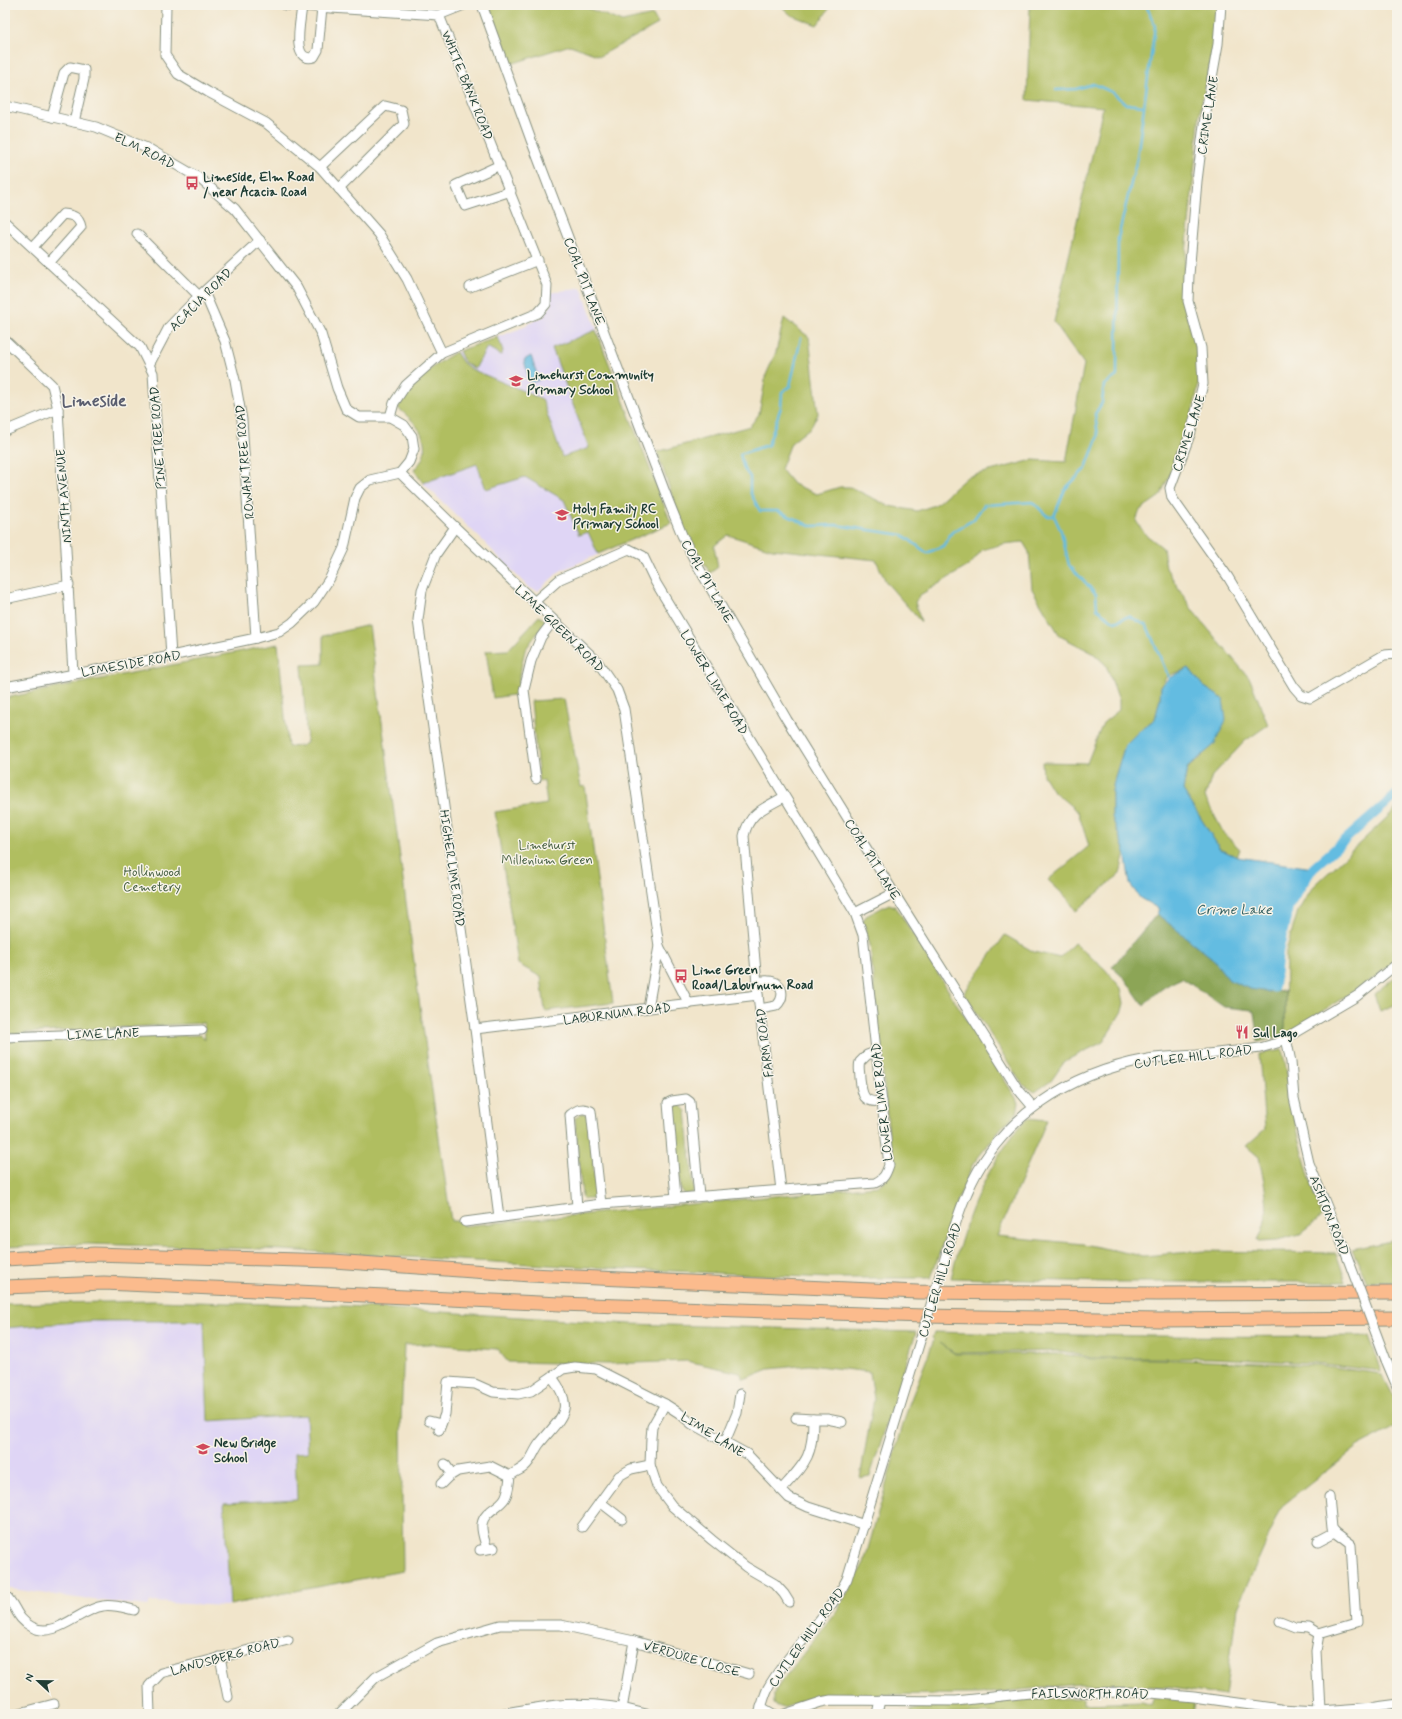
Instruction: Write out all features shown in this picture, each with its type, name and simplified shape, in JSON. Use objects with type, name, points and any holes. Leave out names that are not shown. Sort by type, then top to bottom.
[{"type":"highway","points":[[5,1259],[94,1254],[333,1261],[530,1275],[918,1292],[1157,1294],[1397,1293]]},
{"type":"highway","points":[[5,1287],[104,1283],[560,1304],[924,1316],[1160,1320],[1397,1318]]},
{"type":"street","points":[[166,5],[165,55],[178,74],[266,123],[320,167],[383,240],[407,279],[442,353]]},
{"type":"street","name":"WHITE BANK ROAD","points":[[285,5],[439,15],[511,191],[547,285],[546,304],[538,313],[442,353],[406,385],[394,403],[390,417]]},
{"type":"street","points":[[439,15],[464,5]]},
{"type":"street","name":"COAL PIT LANE","points":[[482,5],[682,535],[700,570],[787,720],[1017,1088],[1033,1107]]},
{"type":"street","name":"CRIME LANE","points":[[1221,5],[1218,44],[1205,117],[1197,181],[1189,275],[1188,301],[1201,348],[1203,384],[1191,432],[1170,488],[1172,498],[1228,577],[1294,687],[1301,695],[1310,698],[1384,655],[1397,654]]},
{"type":"street","points":[[302,6],[298,48],[304,57],[308,58],[314,57],[318,50],[322,7]]},
{"type":"street","points":[[52,117],[64,73],[70,67],[84,70],[84,79],[74,122]]},
{"type":"street","name":"ELM ROAD","points":[[5,106],[96,127],[149,149],[199,178],[235,209],[297,288],[321,334],[337,388],[346,408],[359,417],[390,417]]},
{"type":"street","points":[[320,167],[385,106],[401,110],[404,124],[339,189]]},
{"type":"street","points":[[500,165],[456,185],[465,206],[511,191]]},
{"type":"street","points":[[33,247],[64,214],[71,215],[80,220],[82,226],[49,263]]},
{"type":"street","name":"PINE TREE ROAD","points":[[5,222],[140,347],[153,373],[171,656]]},
{"type":"street","points":[[137,234],[201,294]]},
{"type":"street","name":"ACACIA ROAD","points":[[149,365],[169,327],[201,294],[260,240]]},
{"type":"street","points":[[470,287],[538,260]]},
{"type":"street","name":"ROWAN TREE ROAD","points":[[201,294],[225,341],[236,380],[242,420],[256,638]]},
{"type":"street","name":"NINTH AVENUE","points":[[5,340],[52,385],[58,409],[74,673]]},
{"type":"street","points":[[5,431],[58,409]]},
{"type":"street","points":[[390,417],[404,425],[412,436],[414,449],[409,462],[400,473]]},
{"type":"street","name":"LIMESIDE ROAD","points":[[5,687],[171,656],[279,632],[292,623],[314,602],[330,578],[344,548],[354,498],[360,488],[370,480],[400,473]]},
{"type":"street","name":"LIME GREEN ROAD","points":[[400,473],[597,661],[617,690],[624,709],[659,946],[648,1008]]},
{"type":"street","name":"HIGHER LIME ROAD","points":[[455,527],[436,554],[422,590],[418,620],[475,1029],[499,1217]]},
{"type":"street","name":"LOWER LIME ROAD","points":[[465,1222],[601,1204],[875,1183],[881,1180],[886,1174],[889,1165],[863,935],[855,913],[656,583],[643,556],[629,550],[567,576],[560,579],[534,602]]},
{"type":"street","points":[[5,599],[69,585]]},
{"type":"street","points":[[536,779],[524,690],[531,661],[541,637],[554,621]]},
{"type":"street","name":"FARM ROAD","points":[[781,1190],[758,995],[744,836],[746,824],[753,815],[784,796]]},
{"type":"street","points":[[855,913],[894,893]]},
{"type":"street","name":"LIME GREEN ROAD","points":[[659,946],[689,1004]]},
{"type":"street","name":"CUTLER HILL ROAD","points":[[760,1711],[767,1690],[774,1678],[843,1588],[851,1571],[942,1268],[962,1207],[976,1175],[987,1157],[1004,1135],[1033,1107],[1067,1085],[1088,1075],[1150,1058],[1260,1048],[1277,1043],[1357,996],[1397,964]]},
{"type":"street","points":[[758,982],[772,981],[779,985],[782,992],[781,999],[776,1006],[760,1009]]},
{"type":"street","name":"LABURNUM ROAD","points":[[475,1029],[758,995]]},
{"type":"street","name":"LIME LANE","points":[[5,1037],[202,1030]]},
{"type":"street","name":"ASHTON ROAD","points":[[1286,1038],[1291,1062],[1294,1098],[1309,1163],[1397,1386]]},
{"type":"street","points":[[876,1052],[868,1054],[860,1062],[861,1086],[862,1093],[866,1099],[874,1102],[882,1101]]},
{"type":"street","points":[[676,1198],[668,1104],[672,1101],[686,1099],[690,1102],[699,1196]]},
{"type":"street","points":[[577,1207],[570,1115],[576,1110],[585,1108],[592,1111],[601,1204]]},
{"type":"street","name":"LIME LANE","points":[[429,1421],[440,1427],[444,1414],[444,1381],[475,1384],[493,1392],[518,1394],[531,1391],[559,1372],[568,1368],[596,1369],[664,1404],[679,1413],[692,1424],[747,1454],[789,1498],[808,1507],[864,1525]]},
{"type":"street","points":[[487,1549],[482,1529],[484,1520],[488,1513],[505,1498],[510,1476],[528,1463],[540,1443],[562,1417],[564,1408],[563,1398],[559,1387],[552,1377]]},
{"type":"street","points":[[725,1442],[737,1413],[740,1399],[729,1402]]},
{"type":"street","points":[[664,1404],[652,1427],[650,1465],[658,1486],[672,1506],[746,1567],[775,1584],[789,1602]]},
{"type":"street","points":[[796,1418],[827,1419],[842,1422]]},
{"type":"street","points":[[780,1490],[795,1474],[809,1455],[812,1445],[813,1419]]},
{"type":"street","points":[[445,1464],[452,1474]]},
{"type":"street","points":[[582,1527],[618,1476],[631,1469],[650,1465]]},
{"type":"street","points":[[441,1484],[452,1474],[465,1470],[490,1466],[510,1476]]},
{"type":"street","points":[[1280,1621],[1295,1627],[1309,1628],[1319,1634],[1356,1623],[1351,1544],[1332,1528],[1329,1497]]},
{"type":"street","points":[[600,1502],[622,1519]]},
{"type":"street","points":[[1318,1540],[1335,1532]]},
{"type":"street","points":[[5,1595],[9,1598],[18,1617],[32,1628],[47,1631],[103,1606],[134,1610]]},
{"type":"street","name":"VERDURE CLOSE","points":[[339,1714],[376,1677],[437,1643],[500,1625],[561,1625],[634,1641],[749,1674]]},
{"type":"street","points":[[1319,1634],[1316,1651],[1319,1710]]},
{"type":"street","name":"LANDSBERG ROAD","points":[[150,1714],[149,1686],[161,1673],[288,1640]]},
{"type":"street","points":[[622,1709],[634,1641]]},
{"type":"street","points":[[220,1657],[228,1697]]},
{"type":"street","name":"FAILSWORTH ROAD","points":[[784,1714],[831,1700],[956,1701],[1030,1693],[1140,1692],[1200,1697],[1281,1712],[1374,1707],[1397,1704]]},
{"type":"street","points":[[877,1714],[880,1700]]},
{"type":"street","points":[[16,1714],[54,1704]]},
{"type":"street","points":[[499,1714],[589,1706],[622,1709],[644,1714]]},
{"type":"street","points":[[760,1711],[773,1714]]},
{"type":"shaded area","points":[[581,287],[635,432],[671,523],[560,571],[538,591],[529,588],[423,483],[414,470],[422,460],[424,445],[422,433],[412,419],[398,408],[408,391],[442,360],[459,351],[519,329],[544,316],[551,305],[550,293]]},
{"type":"shaded area","name":"New Bridge School","points":[[90,1321],[204,1321],[404,1345],[401,1422],[403,1571],[225,1606],[150,1602],[148,1606],[5,1588],[5,1328]]},
{"type":"green space","points":[[489,5],[582,5],[622,22],[653,15],[658,24],[600,56],[570,45],[511,64]]},
{"type":"green space","points":[[780,5],[832,5],[817,25],[791,15]]},
{"type":"green space","points":[[1030,5],[1217,5],[1215,39],[1200,112],[1184,274],[1183,303],[1196,347],[1199,383],[1189,429],[1171,472],[1160,496],[1140,510],[1136,521],[1145,534],[1163,548],[1166,568],[1193,611],[1250,679],[1268,725],[1245,741],[1212,776],[1205,797],[1224,834],[1240,849],[1237,857],[1220,849],[1183,790],[1187,768],[1201,758],[1223,699],[1203,686],[1189,668],[1167,676],[1161,686],[1160,699],[1155,719],[1140,730],[1125,745],[1115,777],[1112,791],[1112,817],[1125,852],[1120,874],[1076,911],[1067,898],[1048,880],[1089,846],[1078,812],[1052,790],[1043,775],[1042,762],[1087,763],[1103,723],[1119,710],[1119,700],[1106,665],[1093,653],[1060,636],[1032,589],[1029,552],[1023,542],[1003,544],[982,550],[970,565],[920,595],[915,602],[921,622],[886,582],[876,560],[772,549],[728,535],[714,546],[718,567],[710,573],[684,530],[657,452],[750,426],[759,414],[766,375],[776,352],[784,318],[809,337],[818,414],[811,427],[791,443],[781,469],[793,484],[817,494],[840,487],[850,487],[889,506],[917,511],[935,505],[967,477],[1033,460],[1066,462],[1084,364],[1054,322],[1103,107],[1027,100]]},
{"type":"green space","name":"Limehurst Community Primary School","points":[[596,330],[671,523],[598,554],[588,532],[579,535],[564,500],[525,477],[486,489],[477,464],[423,483],[414,470],[422,460],[424,452],[423,437],[410,418],[398,408],[410,390],[430,369],[456,352],[463,363],[471,369],[542,399],[562,457],[589,448],[552,348]]},
{"type":"green space","points":[[498,337],[503,351],[501,355],[487,347],[475,369],[464,362],[459,351]]},
{"type":"green space","points":[[539,616],[546,621],[525,650],[519,676],[519,694],[493,698],[486,651],[508,650]]},
{"type":"green space","name":"Hollinwood Cemetery","points":[[369,625],[420,1007],[451,1221],[462,1221],[463,1226],[878,1186],[888,1177],[892,1165],[870,945],[863,921],[866,916],[889,904],[896,907],[1019,1103],[1017,1113],[1002,1127],[973,1164],[956,1205],[931,1278],[829,1278],[564,1266],[265,1249],[88,1244],[5,1247],[5,1041],[201,1035],[205,1040],[204,1023],[5,1034],[5,698],[278,644],[288,747],[301,746],[307,743],[302,665],[323,664],[323,636]]},
{"type":"green space","name":"Limehurst Millenium Green","points":[[564,699],[581,787],[585,786],[613,1003],[545,1011],[541,977],[518,964],[495,812],[547,804],[544,781],[539,782],[531,701]]},
{"type":"green space","points":[[1397,808],[1397,958],[1374,978],[1285,1035],[1286,951],[1298,911],[1312,888]]},
{"type":"green space","points":[[1157,914],[1212,958],[1229,980],[1269,992],[1285,991],[1285,1035],[1258,1042],[1254,1012],[1252,1010],[1224,1007],[1182,978],[1161,990],[1144,1006],[1125,979],[1112,967]]},
{"type":"green space","points":[[1005,935],[1034,952],[1060,958],[1074,943],[1104,968],[1121,988],[1124,1003],[1122,1011],[1103,1042],[1065,1061],[1051,1081],[1035,1092],[1022,1084],[964,993]]},
{"type":"green space","points":[[1397,975],[1397,1004],[1380,1011],[1374,994]]},
{"type":"green space","points":[[1282,1050],[1301,1144],[1310,1181],[1322,1217],[1300,1234],[1277,1240],[1258,1241],[1263,1230],[1265,1219],[1265,1190],[1259,1157],[1246,1146],[1265,1129],[1259,1054]]},
{"type":"green space","points":[[680,1105],[686,1111],[694,1190],[692,1193],[685,1195],[681,1190],[673,1113],[676,1106]]},
{"type":"green space","points":[[582,1113],[589,1116],[596,1197],[592,1199],[584,1199],[582,1197],[575,1118]]},
{"type":"green space","points":[[1027,1118],[1047,1120],[997,1236],[1083,1244],[1143,1256],[1204,1251],[1336,1253],[1346,1282],[1107,1282],[951,1278],[963,1234],[988,1174],[1012,1136]]},
{"type":"green space","points":[[1397,1240],[1397,1282],[1367,1282],[1352,1249]]},
{"type":"green space","points":[[154,1301],[346,1306],[630,1324],[916,1332],[870,1476],[860,1478],[874,1399],[870,1372],[809,1365],[769,1369],[744,1379],[740,1373],[687,1361],[608,1364],[508,1362],[497,1349],[430,1344],[404,1345],[401,1422],[403,1571],[230,1605],[224,1503],[297,1499],[295,1453],[308,1452],[306,1415],[208,1421],[204,1321],[90,1321],[5,1328],[5,1304]]},
{"type":"green space","points":[[934,1332],[1152,1336],[1369,1336],[1381,1371],[1316,1363],[1211,1358],[1092,1358],[1062,1351],[955,1353],[939,1343],[955,1354],[1062,1354],[1092,1359],[1152,1359],[1318,1365],[1382,1374],[1397,1403],[1397,1426],[1358,1446],[1282,1506],[1237,1608],[1225,1696],[1166,1687],[1080,1684],[979,1694],[817,1695],[783,1708],[773,1704],[773,1695],[781,1682],[839,1608],[864,1563],[908,1407],[934,1340],[932,1338]]},
{"type":"green space","points":[[1154,1697],[1195,1702],[1193,1714],[911,1714],[911,1709],[1022,1699],[1084,1698],[1084,1704],[1142,1702],[1151,1705]]},
{"type":"water","points":[[531,356],[539,380],[530,383],[524,360]]},
{"type":"water","name":"Crime Lake","points":[[1189,668],[1203,686],[1223,699],[1226,720],[1214,745],[1187,768],[1183,790],[1220,849],[1237,857],[1313,868],[1289,906],[1279,950],[1274,988],[1269,992],[1250,989],[1229,980],[1212,958],[1157,914],[1159,909],[1140,898],[1130,884],[1125,852],[1112,817],[1112,791],[1125,745],[1140,730],[1155,719],[1160,699],[1161,686],[1169,678]]},
{"type":"waterway","points":[[1146,5],[1155,26],[1137,158],[1118,238],[1117,376],[1104,385],[1102,403],[1095,414],[1098,436],[1086,468],[1065,489],[1054,516],[1061,531],[1069,565],[1096,594],[1097,609],[1115,622],[1129,616],[1147,626],[1169,678]]},
{"type":"waterway","points":[[1056,90],[1076,89],[1093,84],[1112,92],[1126,104],[1143,106]]},
{"type":"waterway","points":[[801,338],[790,386],[782,392],[781,407],[768,445],[740,454],[744,469],[750,477],[750,492],[760,511],[778,511],[810,526],[836,525],[903,535],[927,553],[943,546],[952,532],[973,520],[984,505],[1033,502],[1047,516],[1054,516]]},
{"type":"waterway","points":[[1274,988],[1279,950],[1289,906],[1313,868],[1397,794]]},
{"type":"place","name":"Limeside, Elm Road / near Acacia Road","points":[[192,183]]},
{"type":"place","name":"Limehurst Community Primary School","points":[[516,381]]},
{"type":"place","name":"Holy Family RC Primary School","points":[[562,515]]},
{"type":"place","name":"Lime Green Road/Laburnum Road","points":[[681,976]]},
{"type":"place","name":"Sul Lago","points":[[1242,1032]]},
{"type":"place","name":"New Bridge School","points":[[203,1449]]},
{"type":"district","name":"Limeside","points":[[94,400]]}]
